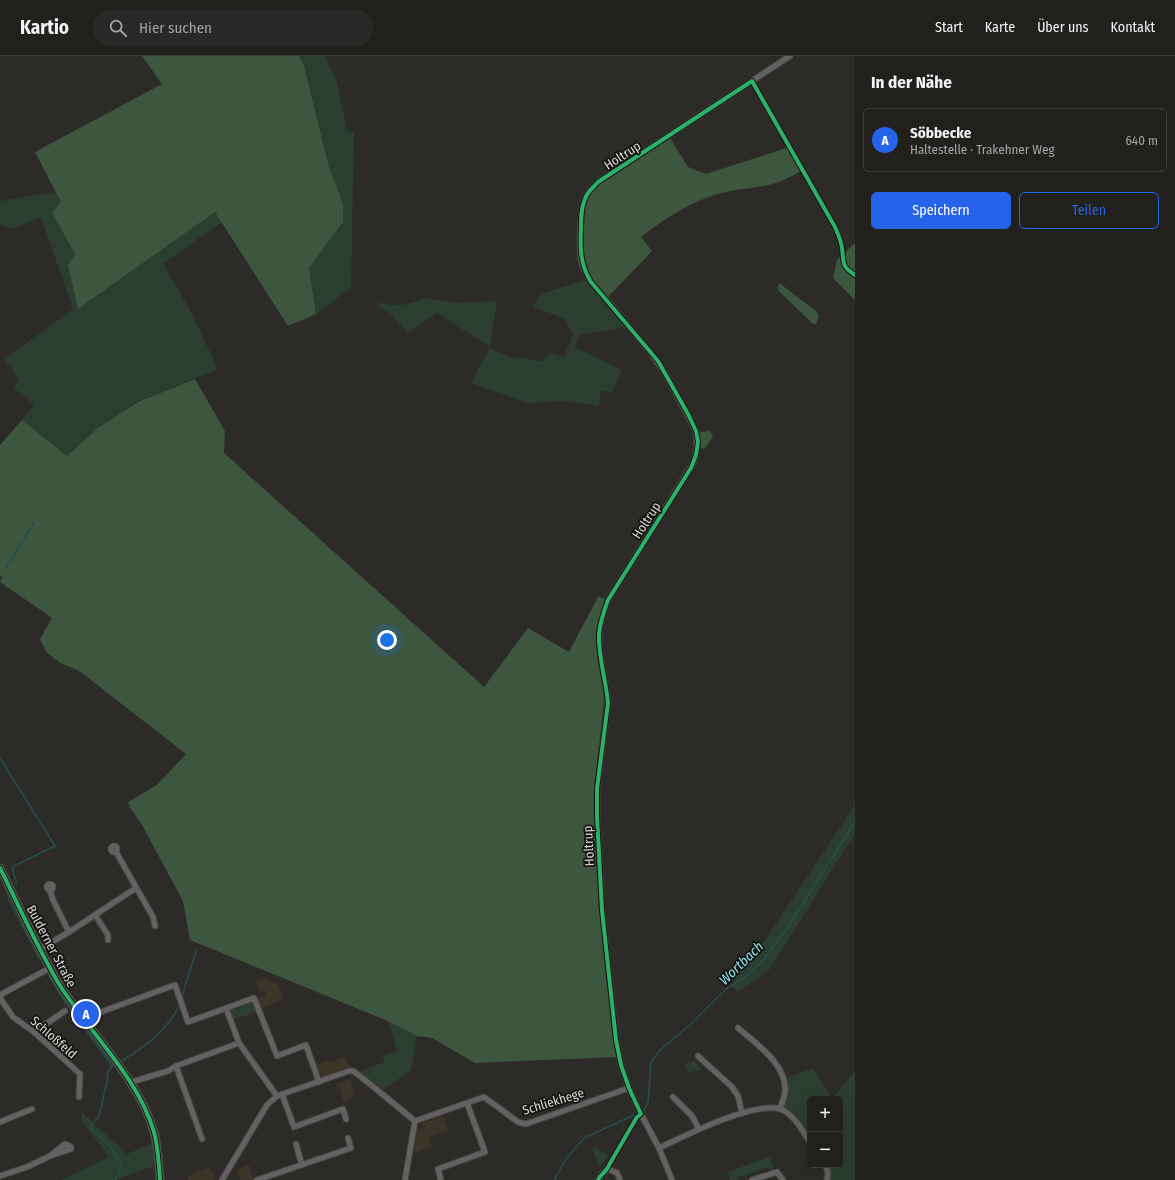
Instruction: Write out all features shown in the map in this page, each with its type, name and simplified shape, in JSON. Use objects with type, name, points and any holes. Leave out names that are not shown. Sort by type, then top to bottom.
[{"type":"street","name":"Holtrup","points":[[672,1180],[659,1148],[629,1088],[621,1065],[616,1040],[602,910],[597,816],[597,789],[608,703],[599,633],[601,617],[616,584],[691,468],[696,455],[698,442],[694,424],[658,361],[591,282],[584,269],[580,250],[582,208],[589,192],[598,182],[790,56]]},
{"type":"street","points":[[116,852],[153,917],[155,926]]},
{"type":"street","name":"Bulderner Straße","points":[[0,868],[50,968],[84,1020],[131,1084],[146,1111],[154,1132],[160,1180]]},
{"type":"street","points":[[40,949],[69,932],[136,888]]},
{"type":"street","points":[[50,890],[53,900],[69,932]]},
{"type":"street","points":[[95,915],[108,935],[108,940]]},
{"type":"street","name":"Schloßfeld","points":[[50,968],[0,997],[13,1016],[34,1032],[80,1074],[79,1097]]},
{"type":"street","points":[[84,1020],[87,1017],[175,985],[188,1022],[254,998],[277,1056],[306,1045],[319,1082]]},
{"type":"street","points":[[226,1008],[239,1043],[280,1095],[294,1127],[343,1109],[346,1119]]},
{"type":"street","points":[[34,1032],[65,1011]]},
{"type":"street","points":[[738,1028],[776,1062],[783,1077],[785,1091],[780,1109]]},
{"type":"street","points":[[131,1084],[135,1081],[168,1071],[176,1066],[239,1043]]},
{"type":"street","points":[[698,1056],[732,1086],[738,1096],[742,1113]]},
{"type":"street","points":[[176,1066],[202,1139]]},
{"type":"street","points":[[222,1180],[267,1105],[280,1095],[349,1071],[353,1071],[360,1076],[415,1121],[405,1180]]},
{"type":"street","name":"Schliekhege","points":[[415,1121],[481,1098],[486,1098],[518,1122],[526,1124],[629,1088]]},
{"type":"street","points":[[673,1097],[692,1116],[698,1129]]},
{"type":"street","points":[[441,1180],[438,1169],[484,1152],[467,1103]]},
{"type":"street","points":[[659,1148],[698,1129],[742,1113],[768,1108],[780,1109],[791,1116],[807,1138]]},
{"type":"street","points":[[0,1122],[32,1109]]},
{"type":"street","points":[[257,1180],[351,1148],[348,1138]]},
{"type":"street","points":[[296,1144],[302,1165]]},
{"type":"street","points":[[0,1176],[27,1167],[50,1156]]},
{"type":"street","points":[[826,1168],[828,1172],[827,1180]]},
{"type":"street","points":[[598,1180],[608,1169],[617,1173],[620,1180]]},
{"type":"street","points":[[752,1180],[777,1172],[783,1180]]},
{"type":"shaded area","points":[[265,979],[278,984],[284,999],[261,1008],[258,998],[266,995],[265,991],[260,993],[256,982]]},
{"type":"shaded area","points":[[345,1057],[349,1067],[324,1076],[319,1073],[316,1065],[329,1060],[330,1062]]},
{"type":"shaded area","points":[[350,1079],[355,1093],[352,1094],[353,1098],[344,1102],[339,1087],[337,1088],[336,1084]]},
{"type":"shaded area","points":[[443,1116],[448,1130],[429,1137],[432,1147],[415,1153],[414,1149],[417,1130],[423,1128],[421,1124]]},
{"type":"shaded area","points":[[249,1165],[254,1180],[240,1180],[236,1170]]},
{"type":"shaded area","points":[[210,1167],[215,1180],[188,1180],[187,1176]]},
{"type":"green space","points":[[142,56],[299,56],[304,66],[329,167],[343,204],[343,222],[309,268],[316,314],[288,326],[215,212],[78,309],[68,265],[75,254],[52,213],[61,202],[35,152],[162,84]]},
{"type":"green space","points":[[299,56],[325,56],[336,79],[347,131],[354,132],[351,288],[316,314],[309,268],[343,222],[343,204],[329,167],[304,66]]},
{"type":"green space","points":[[670,138],[688,167],[706,174],[790,147],[803,170],[789,178],[773,184],[711,196],[700,200],[668,217],[641,237],[652,251],[608,297],[590,275],[585,260],[583,228],[587,202],[599,184]]},
{"type":"green space","points":[[56,192],[62,203],[52,213],[75,254],[68,265],[78,309],[215,212],[222,222],[163,264],[190,310],[218,369],[137,402],[99,427],[67,456],[22,420],[34,405],[14,388],[19,380],[4,359],[73,309],[41,217],[12,229],[0,224],[0,201]]},
{"type":"green space","points":[[855,243],[855,300],[833,278],[837,260]]},
{"type":"green space","points":[[583,281],[588,282],[627,327],[579,335],[575,347],[622,370],[612,392],[601,391],[599,406],[564,401],[528,403],[471,383],[490,347],[437,313],[408,333],[390,314],[375,303],[398,305],[408,304],[428,298],[457,303],[497,301],[490,348],[509,357],[524,358],[542,362],[550,353],[564,357],[573,334],[564,318],[532,307],[544,293]]},
{"type":"green space","points":[[779,283],[816,311],[819,317],[816,324],[813,324],[778,290]]},
{"type":"green space","points":[[195,379],[225,431],[224,453],[484,687],[528,628],[569,652],[598,597],[606,599],[597,632],[597,652],[604,702],[594,788],[594,816],[599,910],[611,1016],[618,1057],[475,1063],[432,1038],[417,1036],[388,1021],[190,940],[183,901],[128,802],[157,785],[186,754],[78,670],[62,664],[47,653],[40,639],[52,618],[0,582],[3,576],[0,576],[0,445],[22,420],[67,456],[99,427],[138,402]]},
{"type":"green space","points":[[710,431],[713,437],[704,449],[701,448],[699,432]]},
{"type":"green space","points":[[855,805],[855,833],[795,929],[769,970],[738,992],[733,987],[735,975],[749,963],[757,952]]},
{"type":"green space","points":[[253,1002],[256,1012],[233,1020],[230,1011]]},
{"type":"green space","points":[[388,1021],[417,1036],[411,1070],[383,1090],[361,1072],[362,1070],[385,1062],[383,1056],[397,1051]]},
{"type":"green space","points":[[694,1061],[701,1069],[688,1073],[685,1064]]},
{"type":"green space","points":[[813,1068],[830,1096],[807,1096],[806,1130],[797,1116],[783,1106],[788,1088],[786,1078]]},
{"type":"green space","points":[[855,1071],[855,1180],[830,1180],[831,1172],[829,1168],[843,1168],[843,1096],[834,1096]]},
{"type":"green space","points":[[82,1113],[127,1154],[153,1143],[154,1166],[115,1180],[61,1180],[109,1157],[81,1119]]},
{"type":"green space","points":[[595,1147],[609,1156],[599,1167],[592,1148]]},
{"type":"green space","points":[[770,1157],[774,1169],[770,1170],[768,1167],[737,1178],[738,1180],[730,1180],[727,1172]]},
{"type":"waterway","points":[[6,568],[34,523]]},
{"type":"waterway","points":[[0,758],[55,846],[14,866],[12,868],[16,884]]},
{"type":"waterway","name":"Wortbach","points":[[644,1111],[648,1102],[651,1062],[660,1050],[690,1025],[727,988],[744,978],[763,960],[790,924],[855,822]]},
{"type":"waterway","points":[[9,895],[8,898],[39,958]]},
{"type":"waterway","points":[[182,997],[196,951]]},
{"type":"waterway","points":[[49,976],[65,1002],[112,1066]]},
{"type":"waterway","points":[[123,1060],[155,1037],[168,1023],[179,1006]]},
{"type":"waterway","points":[[113,1065],[107,1073],[108,1077],[99,1116],[90,1129],[98,1134],[114,1152],[122,1165],[116,1180]]},
{"type":"waterway","name":"Wortbach","points":[[554,1180],[566,1159],[584,1138],[634,1115]]},
{"type":"cycle path","points":[[598,1180],[607,1169],[637,1117],[641,1114],[629,1088],[621,1065],[616,1040],[602,910],[597,789],[608,703],[600,651],[599,634],[602,617],[608,600],[691,468],[696,455],[698,442],[696,431],[688,414],[658,361],[591,282],[587,275],[581,249],[582,209],[587,194],[598,182],[752,81],[835,227],[841,242],[844,264],[847,269],[855,275]]},
{"type":"cycle path","points":[[0,868],[59,984],[112,1055],[137,1092],[147,1112],[154,1132],[160,1180]]},
{"type":"place","name":"Söbbecke","points":[[86,1014]]}]
